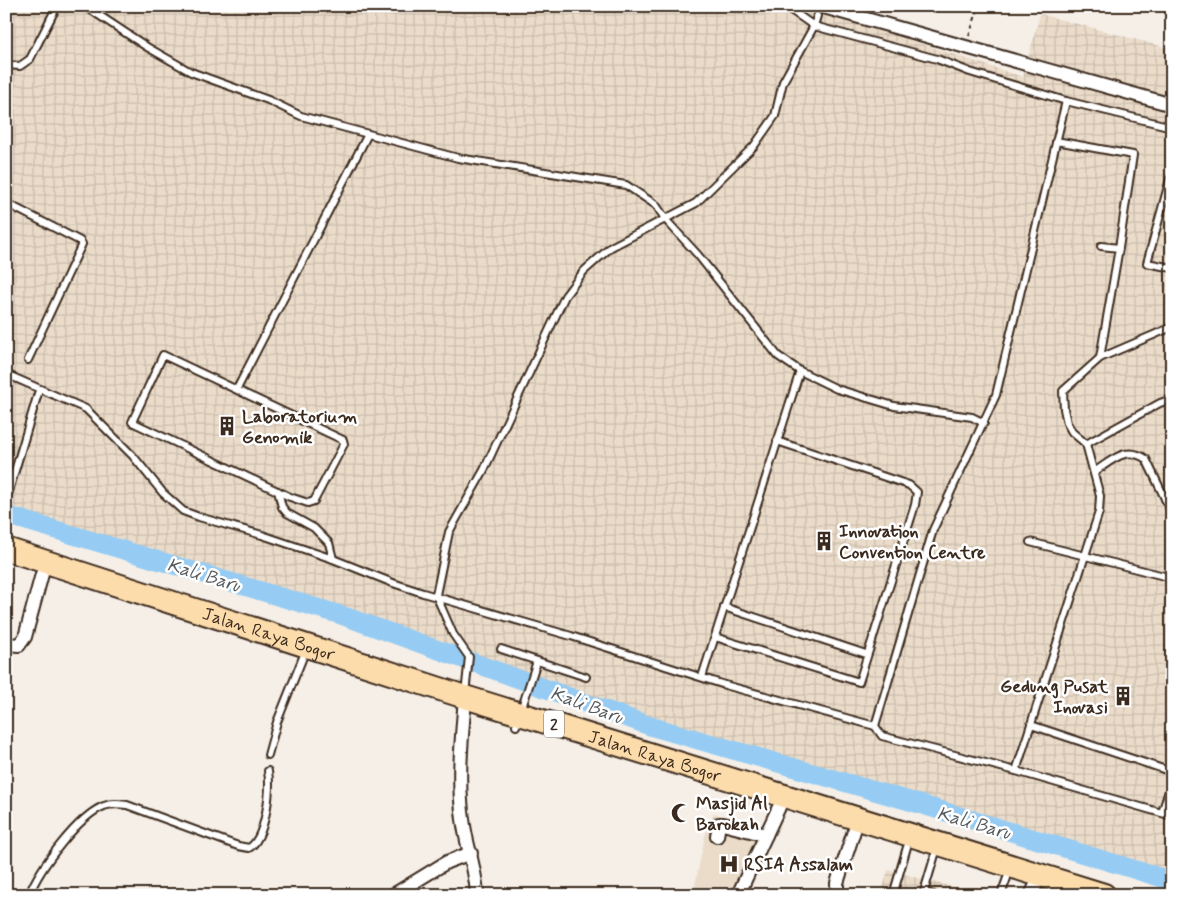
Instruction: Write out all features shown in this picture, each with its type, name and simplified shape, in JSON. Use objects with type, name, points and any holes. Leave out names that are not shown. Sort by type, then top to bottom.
[{"type":"highway","name":"Jalan Raya Bogor","points":[[6,549],[465,704]]},
{"type":"highway","name":"Jalan Raya Bogor","points":[[6,563],[303,657],[465,704],[521,711],[936,849],[1104,895]]},
{"type":"highway","name":"Jalan Raya Bogor","points":[[521,711],[779,807],[907,847],[936,849],[1004,887],[1060,895]]},
{"type":"street","points":[[818,11],[965,47],[1172,105]]},
{"type":"street","points":[[6,644],[19,646],[25,637],[42,574]]},
{"type":"street","points":[[465,704],[459,771],[463,820],[471,853],[476,895]]},
{"type":"street","points":[[738,895],[779,807]]},
{"type":"street","points":[[716,836],[719,824],[766,835]]},
{"type":"street","points":[[837,895],[837,883],[854,830]]},
{"type":"street","points":[[393,895],[446,862],[471,853]]},
{"type":"lane","points":[[6,65],[20,66],[30,59],[57,6]]},
{"type":"lane","points":[[85,6],[147,47],[191,72],[268,100],[301,116],[458,158],[626,185],[656,205],[666,220],[698,255],[778,356],[800,371],[837,389],[894,406],[972,417],[984,423]]},
{"type":"lane","points":[[785,6],[814,26],[896,47],[1066,101],[1172,127]]},
{"type":"lane","points":[[465,704],[469,660],[453,634],[436,595],[449,532],[484,470],[565,296],[584,271],[611,247],[666,220],[696,202],[754,146],[775,116],[783,82],[814,26],[818,11]]},
{"type":"lane","points":[[875,726],[933,530],[996,396],[1066,101]]},
{"type":"lane","points":[[237,389],[368,134]]},
{"type":"lane","points":[[1056,140],[1133,155],[1100,358]]},
{"type":"lane","points":[[1170,179],[1147,263],[1172,268]]},
{"type":"lane","points":[[6,203],[80,241],[82,244],[28,360]]},
{"type":"lane","points":[[1101,246],[1119,248]]},
{"type":"lane","points":[[1016,771],[1087,556],[1099,512],[1100,496],[1086,444],[1072,432],[1067,423],[1063,391],[1100,358],[1172,327]]},
{"type":"lane","points":[[163,356],[237,389],[343,440],[344,444],[311,503],[278,491],[132,422],[163,356]]},
{"type":"lane","points":[[702,677],[800,371]]},
{"type":"lane","points":[[6,374],[39,390],[70,400],[93,414],[133,456],[163,493],[184,511],[333,559],[393,584],[436,595],[702,677],[875,726],[882,736],[1016,771],[1172,816]]},
{"type":"lane","points":[[6,502],[39,390]]},
{"type":"lane","points":[[1086,444],[1160,403],[1172,399]]},
{"type":"lane","points":[[715,637],[859,682],[866,654],[915,505],[917,492],[909,485],[777,441]]},
{"type":"lane","points":[[1094,472],[1126,452],[1138,454],[1146,459],[1172,514]]},
{"type":"lane","points":[[278,491],[282,507],[287,513],[314,528],[328,543],[333,559]]},
{"type":"lane","points":[[1165,499],[1172,495]]},
{"type":"lane","points":[[1030,542],[1172,578]]},
{"type":"lane","points":[[724,606],[866,654]]},
{"type":"lane","points":[[501,649],[586,677]]},
{"type":"lane","points":[[268,755],[277,722],[303,657]]},
{"type":"lane","points":[[521,711],[537,661]]},
{"type":"lane","points":[[1030,725],[1172,772]]},
{"type":"lane","points":[[30,895],[44,864],[61,844],[98,810],[110,805],[127,805],[238,846],[249,848],[256,842],[261,828],[270,785],[268,771]]},
{"type":"lane","points":[[1162,813],[1172,782]]},
{"type":"lane","points":[[893,895],[907,847]]},
{"type":"lane","points":[[934,895],[924,893],[936,849]]},
{"type":"path","points":[[965,47],[979,6]]},
{"type":"shaded area","points":[[6,6],[799,6],[808,11],[897,36],[1023,77],[1040,14],[1172,49],[1172,881],[6,518]]},
{"type":"shaded area","name":"RSIA Assalam","points":[[714,813],[771,833],[746,895],[693,895],[705,836]]},
{"type":"shaded area","points":[[888,870],[983,895],[881,895]]},
{"type":"waterway","name":"Kali Baru","points":[[6,515],[341,615],[650,726],[923,805],[1172,881]]},
{"type":"place","name":"Laboratorium Genomik","points":[[227,426]]},
{"type":"place","name":"Innovation Convention Centre","points":[[824,541]]},
{"type":"place","name":"Gedung Pusat Inovasi","points":[[1123,696]]},
{"type":"place","name":"Masjid Al Barokah","points":[[681,813]]},
{"type":"place","name":"RSIA Assalam","points":[[729,864]]}]
